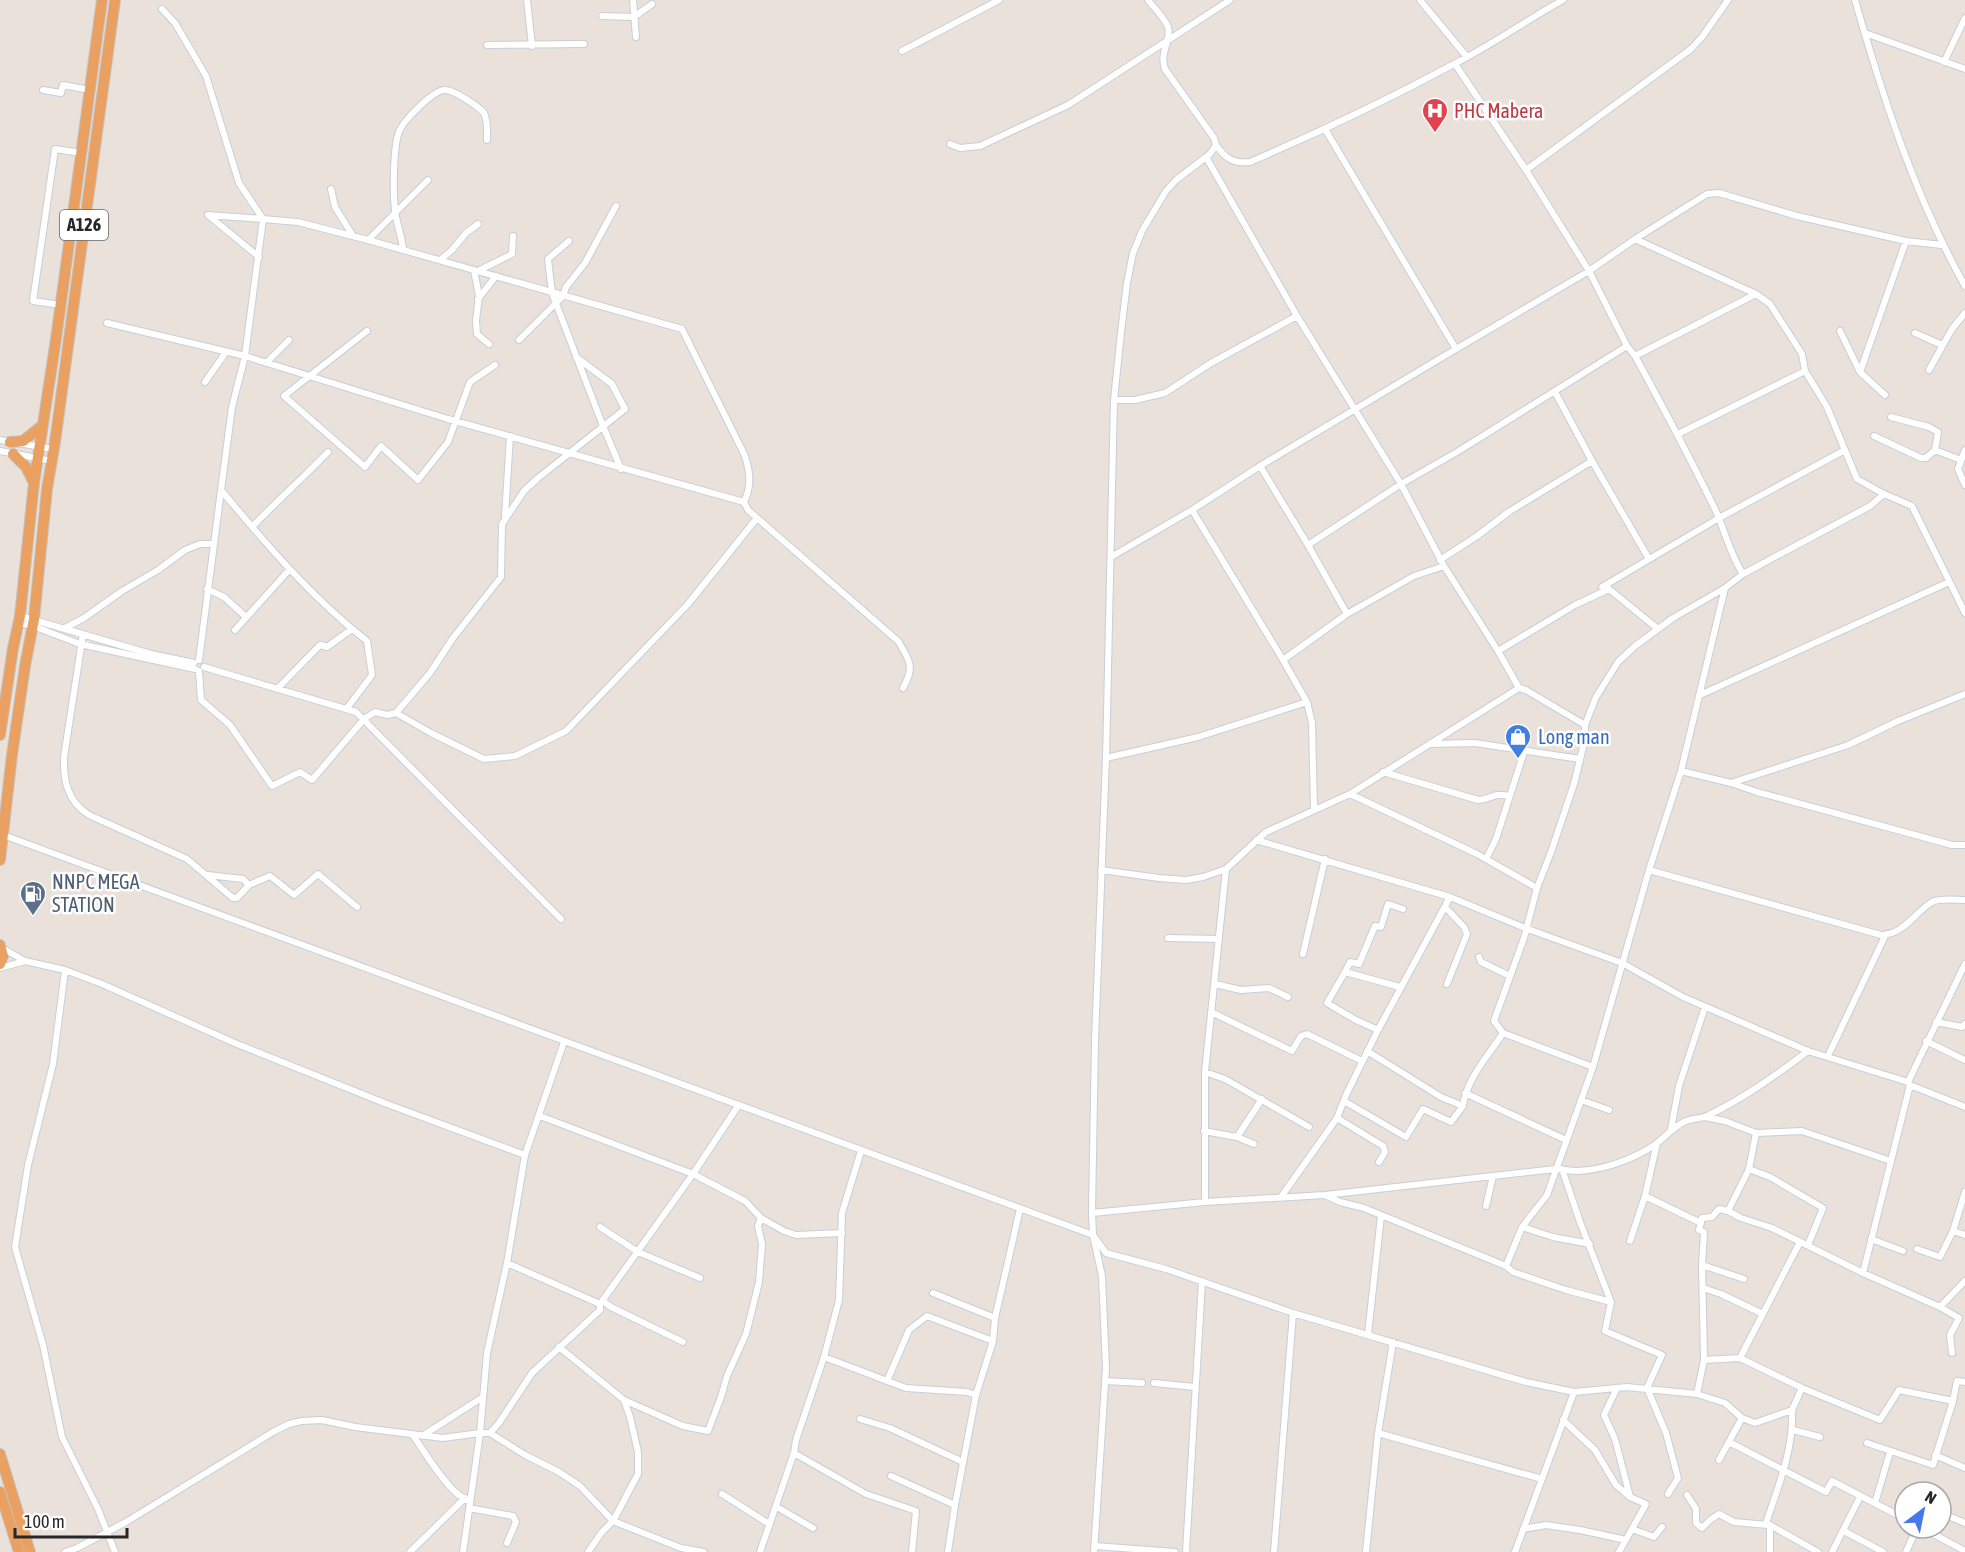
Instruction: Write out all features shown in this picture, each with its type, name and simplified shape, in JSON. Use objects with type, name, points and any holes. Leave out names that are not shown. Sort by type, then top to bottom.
[{"type":"highway","name":"A126","points":[[0,735],[13,648],[20,620],[34,483],[61,305],[102,0]]},
{"type":"highway","name":"A126","points":[[0,860],[25,666],[34,623],[47,489],[115,0]]},
{"type":"highway","points":[[5,441],[23,441],[43,425]]},
{"type":"highway","points":[[13,454],[26,467],[34,483]]},
{"type":"highway","points":[[0,966],[3,956],[1,946]]},
{"type":"highway","points":[[0,1454],[30,1552]]},
{"type":"highway","points":[[0,1492],[19,1552]]},
{"type":"street","points":[[527,0],[532,46]]},
{"type":"street","points":[[633,0],[636,37]]},
{"type":"street","points":[[902,51],[999,0]]},
{"type":"street","points":[[1148,0],[1168,27],[1167,42],[1162,54],[1165,69],[1214,138],[1224,156],[1240,163],[1250,162],[1326,129],[1455,64],[1563,0]]},
{"type":"street","points":[[950,144],[960,148],[980,146],[1068,105],[1230,0]]},
{"type":"street","points":[[1420,0],[1467,57]]},
{"type":"street","points":[[1526,170],[1691,49],[1728,0]]},
{"type":"street","points":[[1856,0],[1902,146],[1942,245],[1965,286]]},
{"type":"street","points":[[602,16],[634,17],[652,4]]},
{"type":"street","points":[[162,9],[175,23],[206,76],[239,183],[262,219],[245,356],[232,407],[220,490],[198,666],[201,700],[230,725],[272,786],[300,772],[312,780],[364,719],[375,712],[387,716],[396,713],[430,673],[453,638],[501,577],[502,524],[524,491],[625,409],[612,384],[576,357]]},
{"type":"street","points":[[1944,62],[1965,18]]},
{"type":"street","points":[[1865,33],[1965,69]]},
{"type":"street","points":[[487,45],[585,44]]},
{"type":"street","points":[[1455,64],[1526,170],[1589,271],[1627,346],[1635,356],[1678,434],[1719,518],[1735,561],[1743,574]]},
{"type":"street","points":[[43,90],[61,93],[63,85],[90,90]]},
{"type":"street","points":[[403,250],[396,213],[396,141],[403,124],[427,101],[444,90],[469,101],[484,114],[487,123],[487,140]]},
{"type":"street","points":[[1326,129],[1456,349]]},
{"type":"street","points":[[1175,1552],[1094,1549],[1105,1381],[1102,1276],[1093,1235],[1092,1213],[1095,1040],[1106,758],[1114,400],[1127,283],[1137,242],[1166,191],[1176,180],[1206,157],[1216,145]]},
{"type":"street","points":[[61,305],[33,301],[55,149],[82,153]]},
{"type":"street","points":[[1206,157],[1297,316],[1401,484],[1440,560],[1519,688],[1585,725]]},
{"type":"street","points":[[368,240],[428,180]]},
{"type":"street","points":[[331,189],[335,207],[353,237]]},
{"type":"street","points":[[1111,558],[1260,466],[1589,271],[1707,194],[1719,193],[1797,216],[1906,241],[1942,245]]},
{"type":"street","points":[[519,340],[563,296],[566,286],[585,263],[616,206]]},
{"type":"street","points":[[259,257],[208,215],[298,222],[563,296],[618,309],[682,329],[745,456],[750,474],[750,490],[744,501]]},
{"type":"street","points":[[440,260],[466,233],[478,225]]},
{"type":"street","points":[[476,270],[512,254],[513,236]]},
{"type":"street","points":[[1635,239],[1756,294],[1770,304],[1802,354],[1805,371],[1827,407],[1857,479],[1912,506],[1965,614]]},
{"type":"street","points":[[569,241],[548,258],[552,293],[603,426],[622,468]]},
{"type":"street","points":[[1860,372],[1906,241]]},
{"type":"street","points":[[476,270],[477,334],[489,344]]},
{"type":"street","points":[[478,299],[496,276]]},
{"type":"street","points":[[1635,356],[1756,294]]},
{"type":"street","points":[[1929,370],[1952,329],[1965,313]]},
{"type":"street","points":[[1114,400],[1135,400],[1165,393],[1211,363],[1297,316]]},
{"type":"street","points":[[107,323],[245,356],[455,421],[744,501]]},
{"type":"street","points":[[367,331],[284,396],[365,467],[381,446],[418,480],[448,442],[470,382],[495,365]]},
{"type":"street","points":[[1840,331],[1860,372],[1885,395]]},
{"type":"street","points":[[1915,333],[1942,345]]},
{"type":"street","points":[[266,363],[289,340]]},
{"type":"street","points":[[1308,545],[1401,484],[1627,346]]},
{"type":"street","points":[[205,382],[226,352]]},
{"type":"street","points":[[1678,434],[1805,371]]},
{"type":"street","points":[[1555,392],[1649,559]]},
{"type":"street","points":[[1874,436],[1920,458],[1926,458],[1935,450],[1938,432],[1929,427],[1891,417]]},
{"type":"street","points":[[506,519],[510,436]]},
{"type":"street","points":[[5,441],[39,453],[53,455]]},
{"type":"street","points":[[1658,629],[1609,589],[1602,587],[1719,518],[1845,450]]},
{"type":"street","points":[[1935,450],[1961,460]]},
{"type":"street","points":[[1965,450],[1958,469],[1965,485]]},
{"type":"street","points":[[0,451],[13,454],[53,455]]},
{"type":"street","points":[[252,527],[328,452]]},
{"type":"street","points":[[1440,560],[1510,511],[1592,461]]},
{"type":"street","points":[[1260,466],[1347,614]]},
{"type":"street","points":[[220,490],[290,570],[367,641],[372,675],[347,708]]},
{"type":"street","points":[[1593,1067],[1503,1033],[1494,1021],[1494,1016],[1524,938],[1537,888],[1551,852],[1580,759],[1585,739],[1585,725],[1596,697],[1618,662],[1673,618],[1725,588],[1743,574],[1861,511],[1884,494]]},
{"type":"street","points":[[744,501],[748,510],[898,641],[904,651],[911,676],[903,688]]},
{"type":"street","points":[[1192,510],[1307,702],[1312,723],[1314,809]]},
{"type":"street","points":[[396,713],[483,759],[514,756],[566,731],[688,604],[757,518]]},
{"type":"street","points":[[65,628],[158,570],[185,550],[200,543],[213,544]]},
{"type":"street","points":[[1283,660],[1347,614],[1414,576],[1444,566]]},
{"type":"street","points":[[235,630],[290,570]]},
{"type":"street","points":[[1700,695],[1949,582]]},
{"type":"street","points":[[1506,1266],[1522,1227],[1544,1199],[1558,1169],[1566,1140],[1593,1067],[1649,870],[1682,771],[1725,588]]},
{"type":"street","points":[[207,589],[224,597],[246,617]]},
{"type":"street","points":[[1498,651],[1575,605],[1609,589]]},
{"type":"street","points":[[20,620],[65,628],[343,709],[347,708],[364,719],[561,919]]},
{"type":"street","points":[[34,623],[80,644],[198,666]]},
{"type":"street","points":[[277,689],[320,645],[327,647],[352,629]]},
{"type":"street","points":[[83,634],[63,775],[70,795],[81,810],[187,859],[233,898],[237,898],[249,885],[270,876],[294,896],[318,874],[357,908]]},
{"type":"street","points":[[1101,870],[1186,880],[1226,869],[1266,832],[1350,794],[1519,688]]},
{"type":"street","points":[[1731,783],[1848,745],[1898,721],[1965,694]]},
{"type":"street","points":[[1106,758],[1198,737],[1307,702]]},
{"type":"street","points":[[1431,744],[1475,743],[1580,759]]},
{"type":"street","points":[[1486,859],[1496,839],[1524,752]]},
{"type":"street","points":[[1682,771],[1952,844],[1965,845]]},
{"type":"street","points":[[1383,772],[1478,800],[1495,794],[1510,796]]},
{"type":"street","points":[[1350,794],[1486,859],[1537,888]]},
{"type":"street","points":[[2,835],[1093,1235],[1106,1252],[1166,1269],[1293,1313],[1526,1382],[1574,1392],[1617,1388],[1697,1394],[1725,1403],[1742,1418],[1755,1423],[1792,1410]]},
{"type":"street","points":[[1256,840],[1450,897],[1525,928],[1622,963],[1683,997],[1808,1051],[1909,1084],[1965,1107]]},
{"type":"street","points":[[1303,954],[1325,859]]},
{"type":"street","points":[[1205,1202],[1205,1072],[1226,869]]},
{"type":"street","points":[[1649,870],[1886,934],[1901,929],[1934,901],[1965,900]]},
{"type":"street","points":[[208,875],[243,879],[249,885]]},
{"type":"street","points":[[1281,1197],[1337,1119],[1367,1051],[1450,897]]},
{"type":"street","points":[[1378,1030],[1328,1003],[1350,962],[1359,964],[1376,926],[1381,927],[1388,904],[1403,909]]},
{"type":"street","points":[[1445,907],[1464,927],[1467,934],[1447,984]]},
{"type":"street","points":[[1827,1056],[1886,934]]},
{"type":"street","points":[[1168,938],[1219,939]]},
{"type":"street","points":[[1,946],[24,961],[65,970],[102,984],[237,1044],[387,1104],[525,1155]]},
{"type":"street","points":[[1479,957],[1481,962],[1510,976]]},
{"type":"street","points":[[0,966],[24,961]]},
{"type":"street","points":[[1863,1273],[1909,1084],[1926,1041],[1965,964]]},
{"type":"street","points":[[65,970],[53,1064],[27,1165],[15,1246],[43,1345],[62,1437],[98,1509],[115,1552]]},
{"type":"street","points":[[1345,972],[1400,987]]},
{"type":"street","points":[[1215,984],[1241,990],[1269,988],[1288,997]]},
{"type":"street","points":[[1671,1129],[1679,1086],[1705,1006]]},
{"type":"street","points":[[1211,1012],[1292,1052],[1301,1036],[1307,1034],[1362,1061]]},
{"type":"street","points":[[1936,1022],[1962,1027],[1965,1024]]},
{"type":"street","points":[[1344,1101],[1406,1137],[1423,1109],[1451,1122],[1464,1106],[1465,1093],[1503,1033]]},
{"type":"street","points":[[1926,1041],[1965,1060]]},
{"type":"street","points":[[463,1552],[468,1503],[472,1491],[480,1432],[488,1353],[507,1263],[525,1155],[564,1042]]},
{"type":"street","points":[[1367,1051],[1441,1097],[1464,1106]]},
{"type":"street","points":[[1092,1213],[1205,1202],[1325,1195],[1558,1169],[1578,1171],[1593,1169],[1622,1162],[1657,1143],[1671,1129],[1688,1120],[1705,1117],[1766,1084],[1808,1051]]},
{"type":"street","points":[[1205,1072],[1225,1079],[1309,1127]]},
{"type":"street","points":[[1465,1093],[1566,1140]]},
{"type":"street","points":[[1238,1137],[1262,1099]]},
{"type":"street","points":[[1581,1100],[1609,1110]]},
{"type":"street","points":[[490,1433],[532,1373],[600,1310],[602,1303],[738,1106]]},
{"type":"street","points":[[540,1116],[693,1174],[746,1201],[761,1218],[784,1231],[796,1234],[842,1233]]},
{"type":"street","points":[[1705,1117],[1725,1121],[1756,1133],[1802,1131],[1891,1161]]},
{"type":"street","points":[[1337,1119],[1383,1146],[1386,1152],[1379,1162]]},
{"type":"street","points":[[1204,1131],[1238,1137],[1254,1144]]},
{"type":"street","points":[[1728,1211],[1749,1169],[1756,1133]]},
{"type":"street","points":[[1630,1241],[1645,1196],[1657,1143]]},
{"type":"street","points":[[760,1552],[794,1453],[839,1300],[842,1213],[861,1151]]},
{"type":"street","points":[[1558,1169],[1590,1244],[1611,1302],[1605,1331],[1662,1355],[1647,1389],[1666,1433],[1678,1478],[1668,1494]]},
{"type":"street","points":[[1749,1169],[1770,1177],[1823,1208],[1808,1245]]},
{"type":"street","points":[[1486,1206],[1492,1176]]},
{"type":"street","points":[[1917,1249],[1940,1257],[1953,1231],[1965,1192]]},
{"type":"street","points":[[1325,1195],[1340,1203],[1364,1208],[1506,1266],[1513,1272],[1611,1302]]},
{"type":"street","points":[[1645,1196],[1701,1223]]},
{"type":"street","points":[[948,1552],[976,1395],[993,1341],[995,1318],[1020,1209]]},
{"type":"street","points":[[1697,1394],[1704,1360],[1702,1265],[1704,1232],[1700,1230],[1702,1218],[1712,1217],[1719,1209],[1772,1228],[1959,1318],[1950,1335],[1952,1353]]},
{"type":"street","points":[[1368,1334],[1381,1216]]},
{"type":"street","points":[[559,1347],[624,1400],[683,1426],[708,1431],[727,1376],[746,1334],[757,1293],[762,1244],[758,1226],[761,1218]]},
{"type":"street","points":[[600,1227],[638,1252],[700,1278]]},
{"type":"street","points":[[1522,1227],[1553,1237],[1590,1244]]},
{"type":"street","points":[[1953,1231],[1965,1235]]},
{"type":"street","points":[[1871,1239],[1903,1251]]},
{"type":"street","points":[[1740,1358],[1800,1242]]},
{"type":"street","points":[[507,1263],[611,1307],[683,1342]]},
{"type":"street","points":[[1702,1265],[1744,1279]]},
{"type":"street","points":[[1186,1552],[1202,1281]]},
{"type":"street","points":[[1940,1307],[1965,1281]]},
{"type":"street","points":[[1703,1288],[1763,1314]]},
{"type":"street","points":[[933,1293],[995,1318]]},
{"type":"street","points":[[1274,1552],[1293,1313]]},
{"type":"street","points":[[887,1381],[909,1330],[927,1316],[993,1341]]},
{"type":"street","points":[[1366,1552],[1378,1433],[1393,1342]]},
{"type":"street","points":[[824,1357],[887,1381],[920,1390],[967,1392],[976,1395]]},
{"type":"street","points":[[1704,1360],[1740,1358],[1803,1388],[1880,1420],[1899,1390],[1953,1401]]},
{"type":"street","points":[[1105,1381],[1142,1383]]},
{"type":"street","points":[[1867,1443],[1932,1465],[1953,1401],[1957,1381],[1965,1382]]},
{"type":"street","points":[[1154,1383],[1195,1387]]},
{"type":"street","points":[[1617,1388],[1604,1415],[1616,1439],[1630,1497]]},
{"type":"street","points":[[1770,1552],[1769,1525],[1766,1523],[1784,1471],[1793,1430],[1792,1410],[1803,1388]]},
{"type":"street","points":[[1515,1552],[1574,1392]]},
{"type":"street","points":[[422,1436],[483,1397]]},
{"type":"street","points":[[588,1552],[602,1532],[614,1521],[638,1474],[638,1452],[624,1400]]},
{"type":"street","points":[[1719,1460],[1742,1418]]},
{"type":"street","points":[[860,1419],[890,1428],[963,1462]]},
{"type":"street","points":[[65,1552],[107,1532],[273,1432],[289,1424],[322,1420],[355,1427],[443,1438],[462,1437],[480,1432],[490,1433],[580,1486],[614,1521],[681,1548],[704,1552]]},
{"type":"street","points":[[1563,1420],[1595,1449],[1616,1485],[1630,1497],[1646,1504],[1619,1552]]},
{"type":"street","points":[[1793,1430],[1820,1437]]},
{"type":"street","points":[[1378,1433],[1542,1479]]},
{"type":"street","points":[[412,1434],[445,1480],[468,1503],[513,1516],[516,1522],[507,1543]]},
{"type":"street","points":[[1729,1442],[1826,1492],[1832,1481],[1893,1513]]},
{"type":"street","points":[[1875,1503],[1890,1452]]},
{"type":"street","points":[[794,1453],[866,1494],[916,1511],[912,1552]]},
{"type":"street","points":[[1935,1455],[1965,1468]]},
{"type":"street","points":[[891,1476],[955,1505]]},
{"type":"street","points":[[722,1494],[769,1524]]},
{"type":"street","points":[[1687,1495],[1696,1509],[1696,1523],[1702,1528],[1719,1514],[1734,1522],[1769,1525],[1818,1552]]},
{"type":"street","points":[[1832,1552],[1860,1497]]},
{"type":"street","points":[[410,1552],[468,1503]]},
{"type":"street","points":[[777,1507],[813,1528]]},
{"type":"street","points":[[1523,1529],[1546,1525],[1626,1540]]},
{"type":"street","points":[[1632,1529],[1654,1538],[1662,1527]]},
{"type":"street","points":[[1844,1531],[1883,1552]]},
{"type":"street","points":[[1944,1540],[1965,1551]]},
{"type":"place","name":"PHC Mabera","points":[[1435,134]]},
{"type":"place","name":"Long man","points":[[1518,760]]},
{"type":"place","name":"NNPC MEGA STATION","points":[[33,917]]}]
